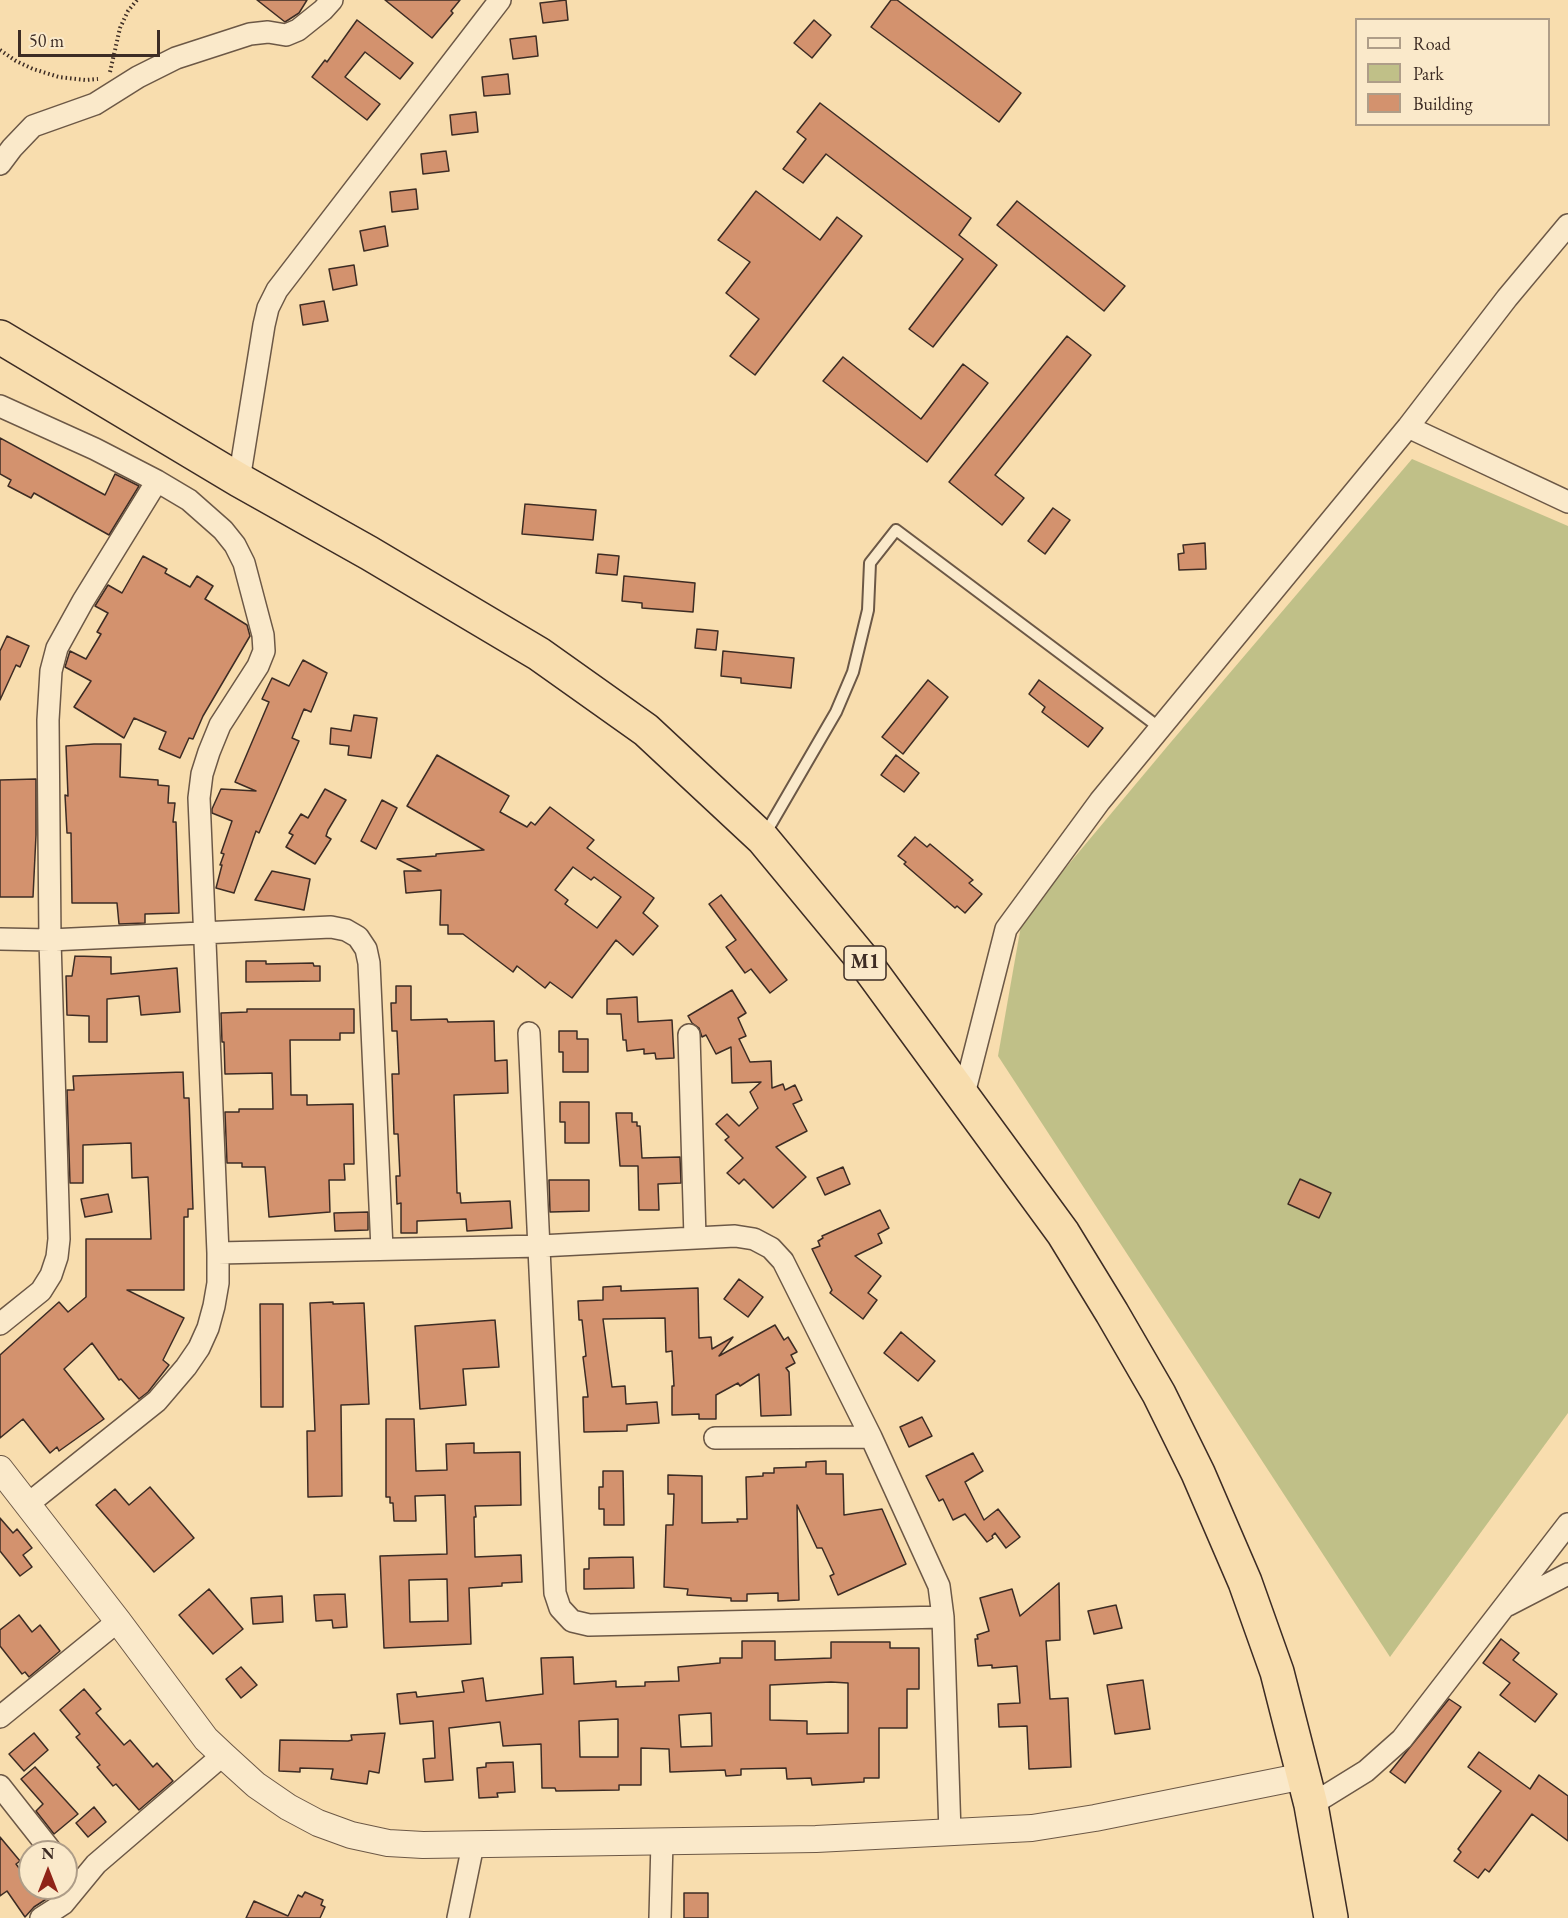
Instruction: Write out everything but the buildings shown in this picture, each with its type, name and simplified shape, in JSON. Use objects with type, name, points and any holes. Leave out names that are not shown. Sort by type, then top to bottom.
[{"type":"highway","name":"M1","points":[[0,337],[239,480],[369,553],[539,654],[646,730],[763,839],[864,961],[1042,1205],[1075,1253],[1159,1394],[1198,1473],[1250,1593],[1277,1672],[1308,1790],[1331,1918]]},
{"type":"street","points":[[0,164],[33,126],[95,104],[138,76],[176,58],[250,34],[268,32],[286,35],[298,30],[332,0]]},
{"type":"street","points":[[239,480],[264,325],[268,308],[277,290],[500,0]]},
{"type":"street","points":[[963,1098],[1006,929],[1100,801],[1408,427],[1507,298],[1568,225]]},
{"type":"street","points":[[0,406],[95,449],[157,481],[189,500],[223,530],[235,545],[244,563],[263,636],[264,651],[258,666],[220,726],[202,774],[199,798],[218,1253],[218,1283],[208,1328],[199,1348],[186,1367],[157,1401],[28,1504]]},
{"type":"street","points":[[1408,427],[1568,502]]},
{"type":"street","points":[[0,1324],[41,1291],[51,1275],[57,1257],[59,1239],[50,940],[48,720],[51,671],[57,648],[83,601],[157,481]]},
{"type":"street","points":[[0,939],[50,940],[331,927],[346,930],[358,937],[366,949],[369,963],[382,1249]]},
{"type":"street","points":[[529,1033],[555,1593],[560,1608],[572,1621],[589,1625],[943,1617]]},
{"type":"street","points":[[689,1035],[695,1238]]},
{"type":"street","points":[[218,1253],[540,1246],[735,1236],[754,1239],[771,1248],[783,1261],[871,1437],[939,1586],[943,1617],[950,1833]]},
{"type":"street","points":[[715,1438],[871,1437]]},
{"type":"street","points":[[0,1469],[206,1738],[223,1755],[256,1785],[288,1807],[329,1827],[388,1844],[472,1845],[816,1839],[950,1833],[1032,1828],[1308,1790],[1366,1771],[1402,1739],[1568,1524]]},
{"type":"street","points":[[1503,1608],[1568,1574]]},
{"type":"street","points":[[0,1718],[118,1621]]},
{"type":"street","points":[[78,1874],[96,1864],[223,1755]]},
{"type":"street","points":[[0,1786],[43,1840]]},
{"type":"street","points":[[660,1918],[662,1841]]},
{"type":"street","points":[[458,1918],[472,1845]]},
{"type":"street","points":[[41,1918],[63,1904],[64,1900]]},
{"type":"lane","points":[[763,839],[836,712],[853,672],[868,609],[870,563],[896,530],[1160,728]]},
{"type":"path","points":[[137,0],[128,11],[120,28],[109,78],[138,76]]},
{"type":"path","points":[[0,50],[33,69],[59,77],[101,79]]},
{"type":"green space","points":[[1412,459],[1568,526],[1568,1413],[1390,1657],[998,1056],[1022,920]]}]
